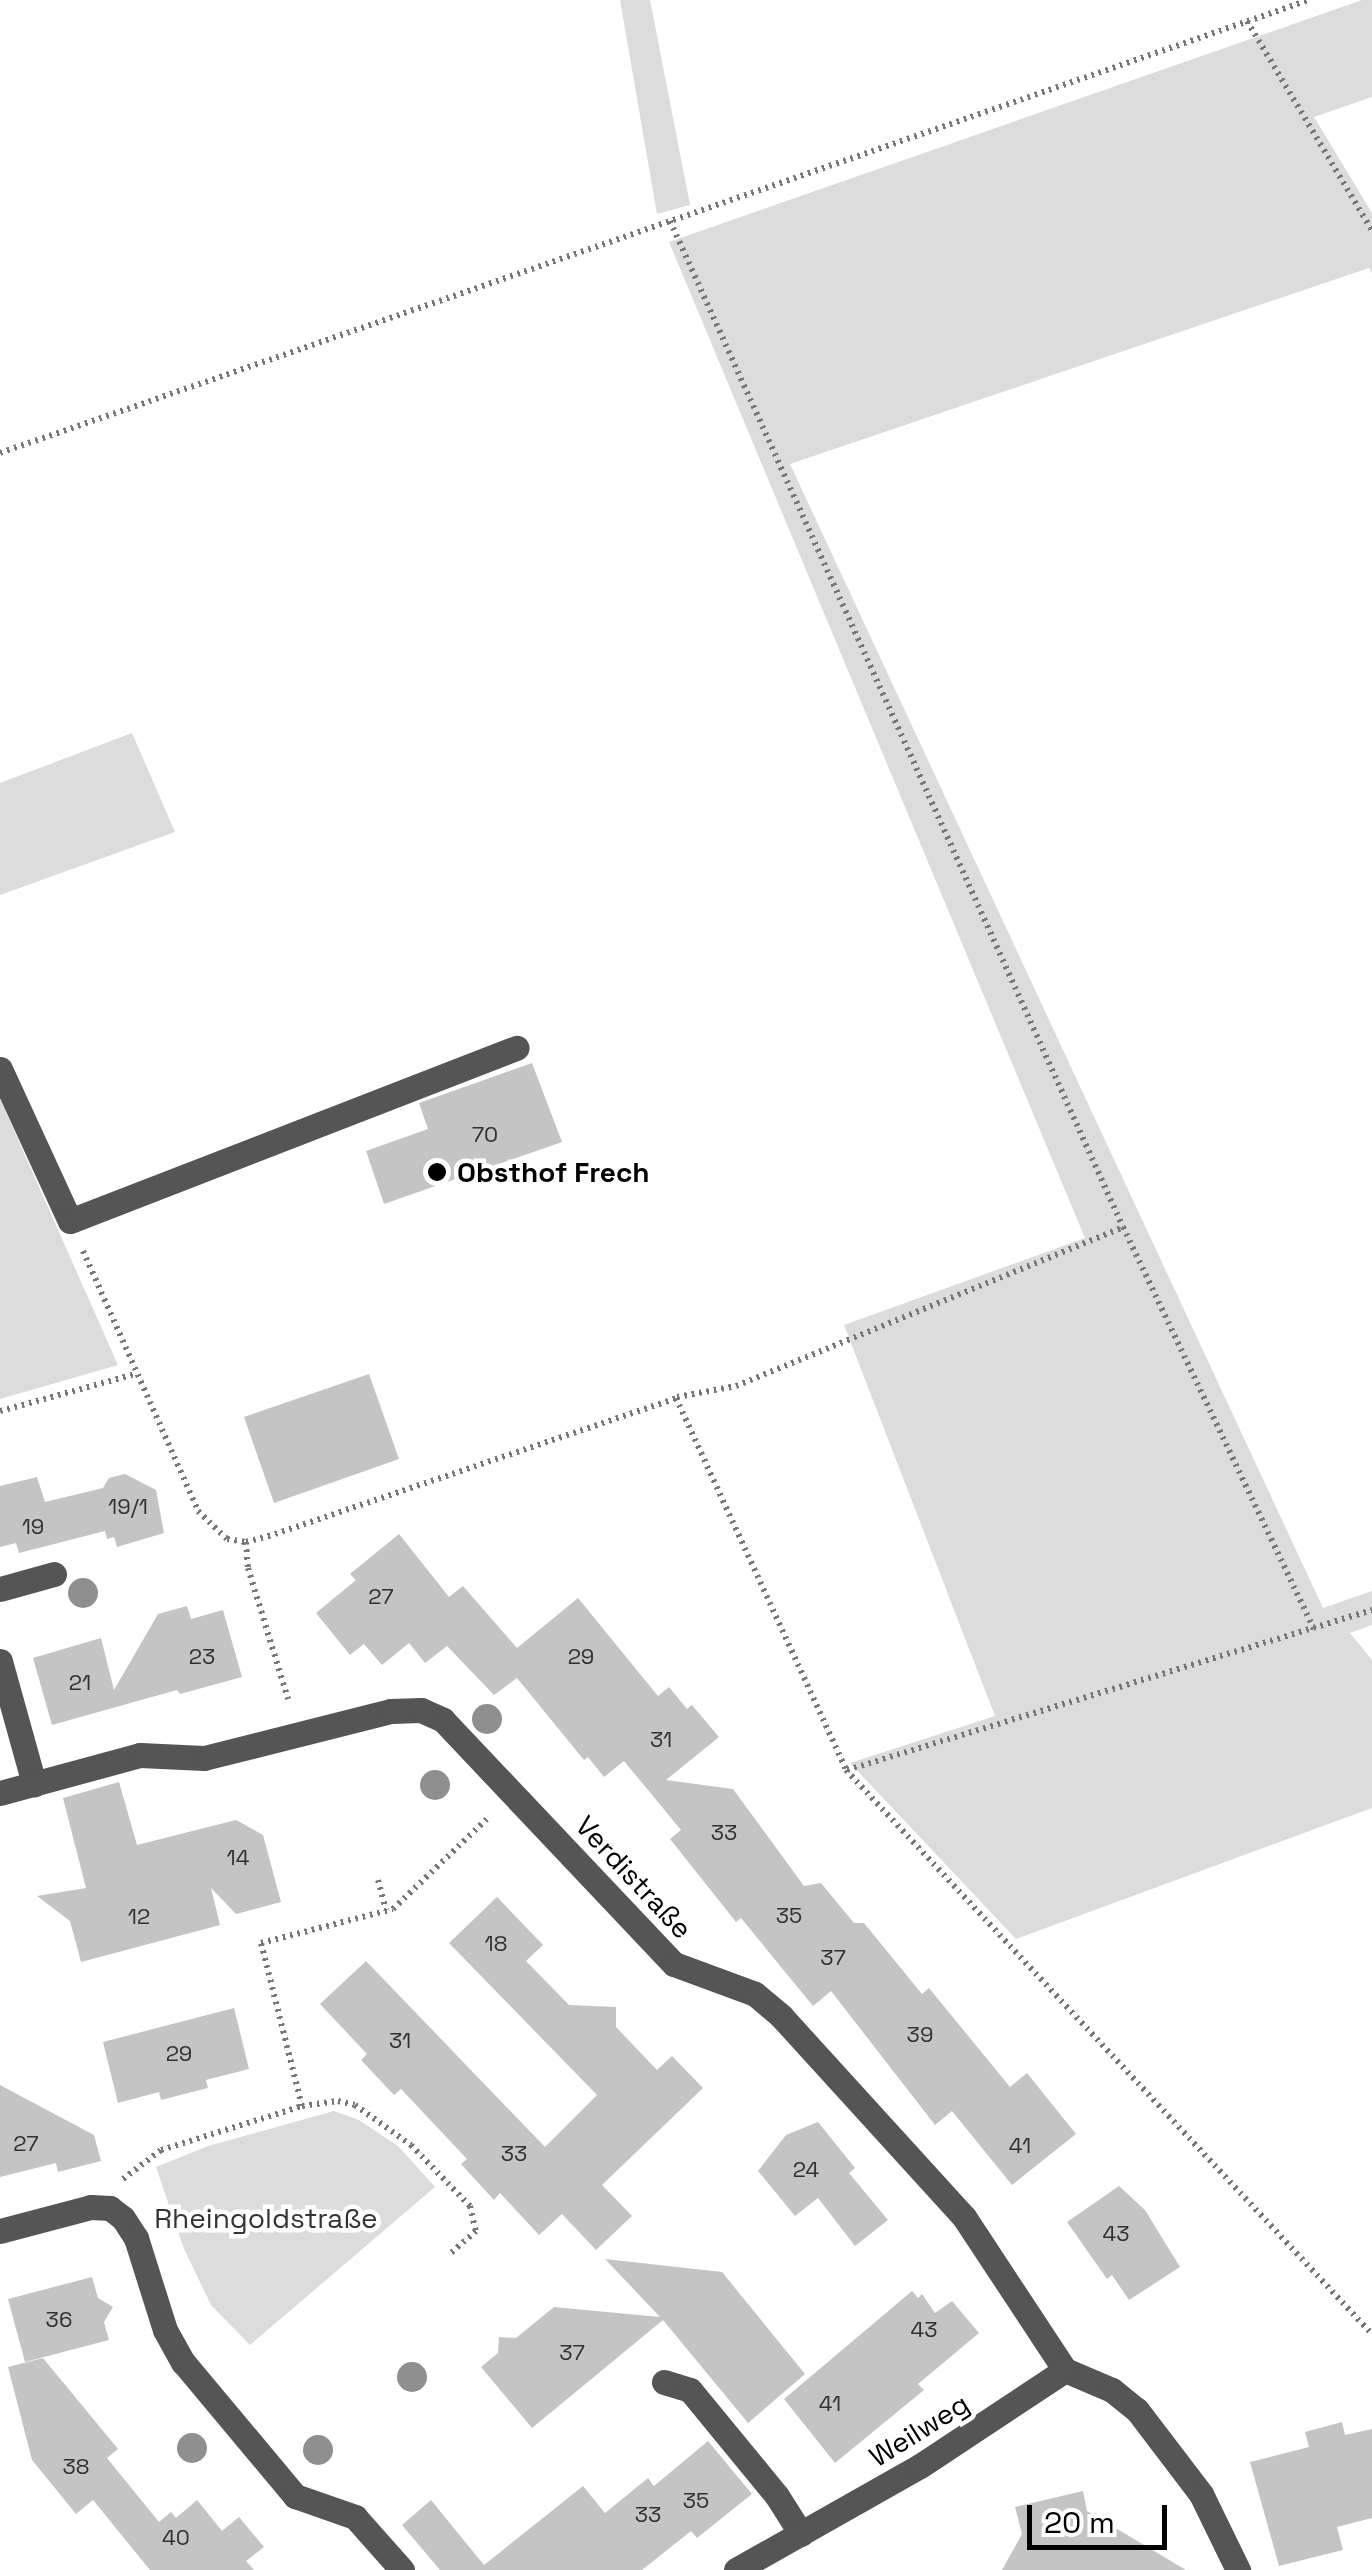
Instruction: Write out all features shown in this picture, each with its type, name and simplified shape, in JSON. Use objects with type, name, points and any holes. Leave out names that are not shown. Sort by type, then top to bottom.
[{"type":"street","points":[[0,1068],[70,1221],[518,1048]]},
{"type":"street","points":[[0,1590],[54,1574]]},
{"type":"street","points":[[0,1662],[34,1784]]},
{"type":"street","name":"Verdistraße","points":[[0,1793],[140,1755],[204,1758],[391,1711],[421,1710],[443,1720],[674,1964],[754,1994],[781,2016],[964,2217],[1065,2370]]},
{"type":"street","points":[[0,2232],[91,2207],[110,2208],[136,2238],[164,2330],[183,2362],[295,2496],[355,2517],[402,2570]]},
{"type":"street","points":[[1065,2370],[1112,2390],[1146,2420],[1201,2494],[1238,2570]]},
{"type":"street","name":"Weilweg","points":[[736,2570],[936,2456],[1065,2370]]},
{"type":"street","points":[[664,2382],[690,2390],[778,2496],[801,2534]]},
{"type":"path","points":[[0,453],[1309,0]]},
{"type":"path","points":[[1247,21],[1372,230]]},
{"type":"path","points":[[670,221],[1123,1227],[1314,1630]]},
{"type":"path","points":[[70,1221],[198,1511],[226,1539],[246,1542],[676,1398],[736,1386],[1123,1227]]},
{"type":"path","points":[[0,1412],[135,1374]]},
{"type":"path","points":[[676,1398],[846,1770],[1372,2334]]},
{"type":"path","points":[[246,1542],[248,1568],[300,1736]]},
{"type":"path","points":[[846,1770],[1372,1610]]},
{"type":"path","points":[[302,2106],[261,1943],[386,1910],[514,1793]]},
{"type":"path","points":[[378,1880],[386,1910]]},
{"type":"path","points":[[110,2208],[122,2180],[136,2165],[162,2150],[302,2106],[338,2102],[356,2105],[411,2145],[470,2206],[476,2231],[450,2254]]},
{"type":"green space","points":[[620,0],[650,0],[690,205],[657,214]]},
{"type":"green space","points":[[1362,0],[1372,0],[1372,97],[1314,117],[1372,213],[1372,273],[1369,268],[790,464],[1323,1608],[1372,1591],[1372,1625],[1350,1633],[1372,1660],[1372,1808],[1016,1939],[850,1763],[995,1716],[844,1325],[1085,1238],[669,242]]},
{"type":"green space","points":[[132,733],[175,832],[0,895],[0,783]]},
{"type":"green space","points":[[0,1099],[118,1365],[0,1399]]},
{"type":"green space","name":"Rheingoldstraße","points":[[334,2111],[359,2120],[398,2146],[435,2187],[250,2345],[211,2305],[184,2249],[156,2167],[208,2146]]},
{"type":"building","points":[[532,1063],[562,1142],[384,1204],[366,1151],[428,1129],[419,1103]]},
{"type":"building","points":[[369,1374],[399,1459],[274,1503],[244,1417]]},
{"type":"building","points":[[125,1474],[156,1490],[164,1533],[117,1547],[114,1537],[107,1539],[105,1531],[19,1553],[16,1543],[0,1547],[0,1486],[37,1477],[45,1502],[103,1488],[109,1478]]},
{"type":"building","points":[[399,1534],[449,1597],[463,1586],[517,1648],[578,1598],[658,1696],[669,1687],[687,1709],[692,1705],[719,1737],[666,1780],[733,1789],[804,1886],[821,1883],[854,1923],[864,1923],[922,1994],[929,1988],[1010,2087],[1027,2073],[1076,2134],[1012,2185],[952,2111],[935,2125],[831,1991],[813,2006],[741,1918],[736,1922],[670,1839],[681,1830],[624,1761],[604,1777],[588,1757],[584,1760],[517,1678],[494,1695],[447,1646],[425,1663],[409,1643],[382,1665],[364,1644],[350,1655],[316,1613],[356,1580],[350,1574]]},
{"type":"building","points":[[187,1606],[191,1619],[223,1610],[242,1677],[180,1694],[177,1690],[52,1725],[33,1658],[101,1638],[114,1690],[158,1614]]},
{"type":"building","points":[[119,1782],[137,1845],[236,1820],[263,1835],[281,1902],[236,1914],[211,1888],[220,1925],[81,1962],[70,1921],[37,1896],[86,1888],[63,1798]]},
{"type":"building","points":[[497,1897],[543,1945],[526,1961],[569,2005],[616,2007],[616,2027],[657,2070],[672,2056],[703,2088],[602,2185],[632,2216],[596,2250],[562,2214],[539,2235],[500,2193],[494,2200],[461,2164],[467,2159],[401,2089],[394,2095],[361,2060],[367,2054],[320,2004],[366,1961],[545,2147],[597,2095],[449,1943]]},
{"type":"building","points":[[234,2008],[249,2069],[206,2080],[208,2088],[161,2100],[159,2092],[118,2103],[103,2042]]},
{"type":"building","points":[[0,2085],[94,2135],[101,2161],[58,2172],[56,2163],[0,2177]]},
{"type":"building","points":[[818,2122],[855,2168],[849,2173],[888,2220],[855,2246],[818,2198],[795,2216],[758,2171],[786,2135]]},
{"type":"building","points":[[1119,2186],[1145,2210],[1180,2267],[1129,2300],[1112,2275],[1107,2279],[1067,2222]]},
{"type":"building","points":[[605,2259],[722,2272],[805,2374],[748,2423],[663,2320],[532,2428],[481,2367],[498,2353],[499,2337],[516,2338],[554,2307],[660,2317]]},
{"type":"building","points":[[92,2277],[98,2298],[113,2307],[104,2322],[109,2340],[25,2362],[8,2299]]},
{"type":"building","points":[[912,2291],[918,2298],[922,2294],[935,2313],[952,2301],[979,2333],[918,2384],[924,2390],[835,2463],[784,2399]]},
{"type":"building","points":[[43,2358],[118,2449],[107,2458],[159,2522],[171,2512],[176,2518],[197,2500],[222,2531],[239,2517],[264,2547],[246,2561],[254,2570],[150,2570],[93,2500],[76,2514],[32,2460],[8,2367]]},
{"type":"building","points":[[1342,2422],[1345,2435],[1372,2429],[1372,2518],[1337,2527],[1343,2550],[1279,2566],[1250,2462],[1309,2447],[1305,2432]]},
{"type":"building","points":[[708,2441],[752,2494],[697,2538],[691,2531],[642,2570],[440,2570],[402,2525],[431,2500],[484,2565],[583,2486],[605,2513],[648,2478],[654,2486]]},
{"type":"building","points":[[1083,2491],[1087,2511],[1186,2570],[1002,2570],[1022,2534],[1015,2507]]},
{"type":"place","name":"Obsthof Frech","points":[[437,1172]]}]
